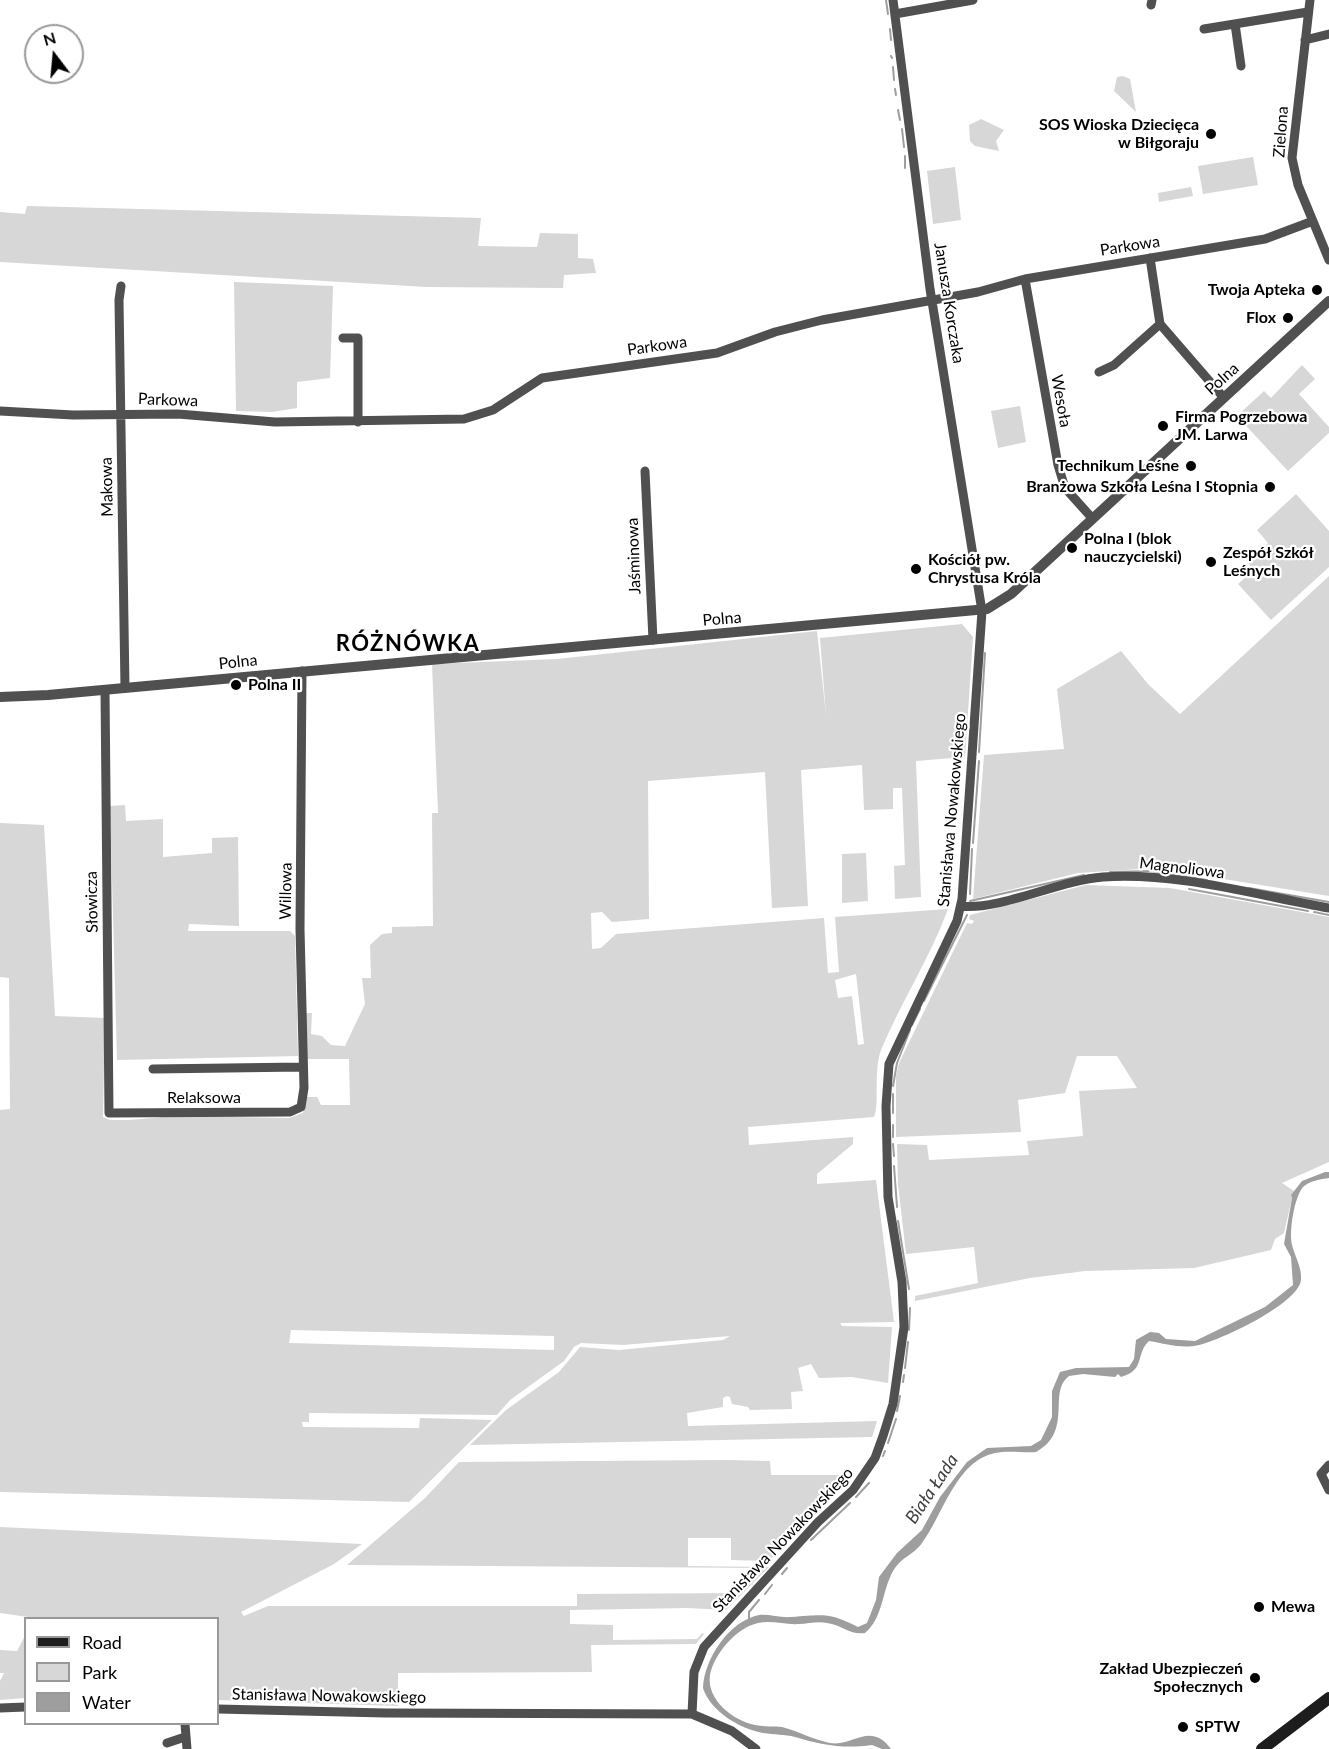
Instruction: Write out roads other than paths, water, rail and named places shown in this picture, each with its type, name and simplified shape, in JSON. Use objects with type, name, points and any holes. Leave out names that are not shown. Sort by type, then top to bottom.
[{"type":"main road","points":[[1262,1749],[1329,1698]]},
{"type":"street","name":"Janusza Korczaka","points":[[893,0],[932,300],[982,611]]},
{"type":"street","points":[[895,14],[973,0]]},
{"type":"street","name":"Zielona","points":[[1310,0],[1292,158],[1296,179],[1329,260]]},
{"type":"street","points":[[1204,29],[1308,12]]},
{"type":"street","points":[[1234,24],[1241,66]]},
{"type":"street","points":[[1305,40],[1329,34]]},
{"type":"street","name":"Parkowa","points":[[0,411],[73,415],[178,414],[275,422],[358,422],[476,416],[494,410],[542,378],[717,353],[796,326],[984,291],[1025,279],[1265,239],[1313,221]]},
{"type":"street","points":[[1318,232],[1329,229]]},
{"type":"street","points":[[1150,258],[1160,324],[1224,398]]},
{"type":"street","name":"Wesoła","points":[[1025,279],[1058,465],[1065,488],[1092,518]]},
{"type":"street","name":"Makowa","points":[[121,286],[119,300],[120,415],[125,688]]},
{"type":"street","name":"Polna","points":[[0,698],[982,611],[1002,602],[1329,301]]},
{"type":"street","points":[[1099,372],[1114,365],[1160,324]]},
{"type":"street","points":[[343,338],[358,338],[358,422]]},
{"type":"street","name":"Jaśminowa","points":[[645,471],[653,640]]},
{"type":"street","name":"Stanisława Nowakowskiego","points":[[692,1714],[694,1672],[704,1647],[818,1522],[860,1483],[875,1458],[893,1404],[904,1327],[902,1282],[888,1197],[886,1106],[889,1064],[961,906],[982,611]]},
{"type":"street","name":"Willowa","points":[[298,1110],[303,1097],[300,929],[303,671]]},
{"type":"street","name":"Słowicza","points":[[105,690],[110,1113]]},
{"type":"street","name":"Magnoliowa","points":[[961,906],[984,906],[1084,880],[1136,877],[1169,878],[1329,908]]},
{"type":"street","points":[[153,1068],[303,1067]]},
{"type":"street","name":"Relaksowa","points":[[110,1113],[285,1113],[298,1110]]},
{"type":"street","points":[[1329,1465],[1321,1474],[1329,1490]]},
{"type":"street","points":[[0,1708],[24,1707]]},
{"type":"street","name":"Stanisława Nowakowskiego","points":[[219,1708],[396,1713],[692,1714],[732,1731],[756,1749]]},
{"type":"street","points":[[185,1725],[186,1749]]},
{"type":"street","points":[[167,1743],[185,1737]]},
{"type":"water","points":[[1329,1172],[1329,1178],[1306,1185],[1297,1199],[1291,1239],[1301,1280],[1297,1289],[1287,1300],[1257,1320],[1210,1342],[1180,1346],[1149,1341],[1134,1370],[1121,1377],[1118,1374],[1115,1377],[1083,1374],[1069,1376],[1060,1392],[1054,1434],[1047,1443],[1036,1452],[995,1453],[970,1466],[952,1490],[922,1543],[902,1560],[891,1575],[875,1621],[865,1633],[854,1633],[823,1622],[758,1623],[734,1636],[721,1651],[712,1667],[710,1684],[717,1701],[730,1714],[747,1723],[782,1727],[830,1743],[846,1742],[861,1737],[876,1737],[891,1749],[882,1749],[872,1745],[852,1747],[833,1745],[754,1731],[727,1718],[712,1704],[703,1688],[708,1665],[728,1633],[748,1619],[759,1615],[787,1617],[819,1615],[840,1619],[858,1627],[867,1623],[876,1600],[879,1577],[897,1553],[922,1530],[940,1497],[967,1462],[987,1448],[1031,1446],[1041,1440],[1052,1417],[1052,1391],[1060,1372],[1076,1368],[1129,1367],[1134,1359],[1136,1340],[1150,1332],[1159,1333],[1166,1339],[1195,1341],[1265,1307],[1293,1285],[1291,1257],[1284,1244],[1291,1195],[1302,1181]]},
{"type":"waterway","points":[[886,0],[888,14]]},
{"type":"waterway","points":[[890,29],[891,40]]},
{"type":"waterway","points":[[893,67],[894,80]]},
{"type":"waterway","points":[[895,89],[896,95]]},
{"type":"waterway","points":[[898,110],[900,120]]},
{"type":"waterway","points":[[902,129],[904,147]]},
{"type":"waterway","points":[[905,156],[905,168]]},
{"type":"waterway","points":[[979,752],[985,653]]},
{"type":"waterway","points":[[973,843],[979,761]]},
{"type":"waterway","points":[[970,894],[972,849]]},
{"type":"waterway","points":[[1110,872],[1151,871],[1207,880]]},
{"type":"waterway","points":[[970,901],[1084,875]]},
{"type":"waterway","points":[[1249,888],[1329,902]]},
{"type":"waterway","points":[[1189,889],[1308,911]]},
{"type":"waterway","points":[[1314,912],[1329,915]]},
{"type":"waterway","points":[[924,1001],[967,915]]},
{"type":"waterway","points":[[912,1025],[920,1009]]},
{"type":"waterway","points":[[893,1086],[897,1063],[910,1030]]},
{"type":"waterway","points":[[893,1094],[893,1113]]},
{"type":"waterway","points":[[893,1125],[893,1137]]},
{"type":"waterway","points":[[893,1144],[894,1156]]},
{"type":"waterway","points":[[894,1166],[897,1207]]},
{"type":"waterway","points":[[898,1221],[909,1289]]},
{"type":"waterway","points":[[909,1330],[910,1308]]},
{"type":"waterway","points":[[905,1368],[908,1342]]},
{"type":"waterway","points":[[903,1382],[904,1375]]},
{"type":"waterway","points":[[897,1411],[900,1396]]},
{"type":"waterway","points":[[888,1443],[896,1419]]},
{"type":"waterway","points":[[883,1456],[885,1451]]},
{"type":"waterway","points":[[856,1497],[869,1483]]},
{"type":"waterway","points":[[811,1540],[850,1503]]},
{"type":"waterway","points":[[782,1574],[787,1568]]},
{"type":"waterway","points":[[765,1594],[772,1585]]},
{"type":"waterway","points":[[749,1620],[749,1612],[759,1600]]},
{"type":"place","name":"SOS Wioska Dziecięca w Biłgoraju","points":[[1211,134]]},
{"type":"place","name":"Twoja Apteka","points":[[1317,290]]},
{"type":"place","name":"Flox","points":[[1288,318]]},
{"type":"place","name":"Firma Pogrzebowa JM. Larwa","points":[[1163,426]]},
{"type":"place","name":"Technikum Leśne","points":[[1191,466]]},
{"type":"place","name":"Branżowa Szkoła Leśna I Stopnia","points":[[1270,487]]},
{"type":"place","name":"Polna I (blok nauczycielski)","points":[[1072,548]]},
{"type":"place","name":"Zespół Szkół Leśnych","points":[[1211,562]]},
{"type":"place","name":"Kościół pw. Chrystusa Króla","points":[[916,569]]},
{"type":"place","name":"Polna II","points":[[236,685]]},
{"type":"place","name":"Mewa","points":[[1259,1607]]},
{"type":"place","name":"Zakład Ubezpieczeń Społecznych","points":[[1255,1678]]},
{"type":"place","name":"SPTW","points":[[1183,1727]]},
{"type":"district","name":"RÓŻNÓWKA","points":[[408,644]]},
{"type":"water label","name":"Biała Łada","points":[[932,1489]]}]
